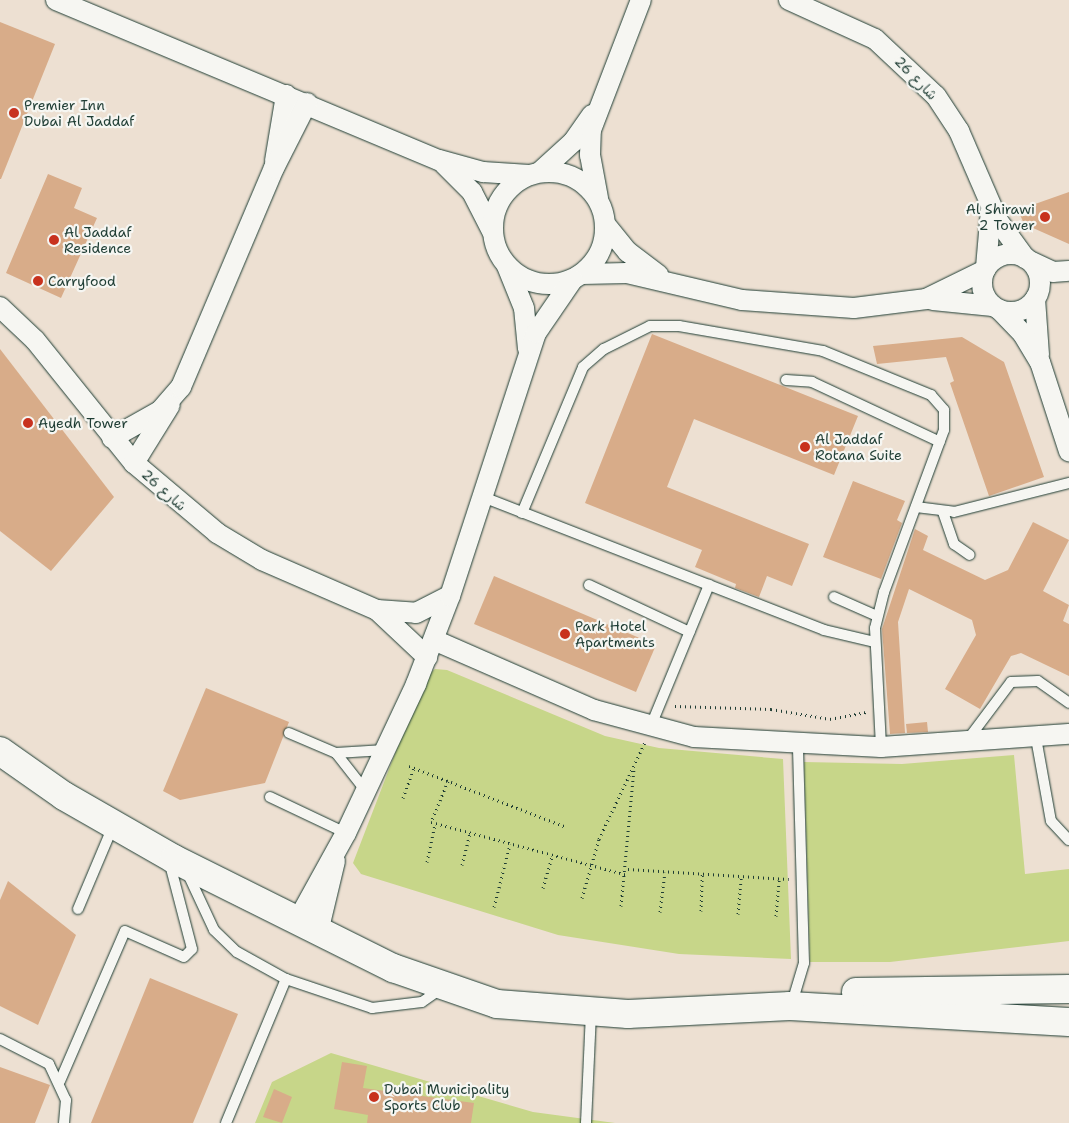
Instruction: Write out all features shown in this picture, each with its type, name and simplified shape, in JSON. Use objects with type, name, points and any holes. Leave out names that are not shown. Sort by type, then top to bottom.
[{"type":"street","points":[[56,0],[78,4],[439,160],[483,172],[535,173],[574,178],[599,202]]},
{"type":"street","points":[[492,232],[501,197],[535,173],[573,142],[597,106],[641,0]]},
{"type":"street","name":"شارع 26","points":[[789,0],[839,19],[875,39],[908,65],[959,131],[991,208],[1028,260]]},
{"type":"street","points":[[274,168],[286,95]]},
{"type":"street","points":[[134,463],[157,433],[200,350],[274,168],[307,103]]},
{"type":"street","points":[[597,106],[590,154],[605,224],[628,252],[673,283]]},
{"type":"street","points":[[439,160],[472,192],[492,232],[524,308],[528,353]]},
{"type":"street","name":"شارع 26","points":[[986,269],[991,208]]},
{"type":"street","points":[[309,923],[336,851],[386,749],[430,648],[450,596],[528,353],[546,313],[597,257],[605,224]]},
{"type":"street","points":[[506,266],[539,283],[577,277],[627,273],[742,300],[816,308],[891,306],[926,299],[986,269],[1000,256],[1028,260],[1053,272],[1069,272]]},
{"type":"street","points":[[1028,260],[1039,276],[1037,296],[1040,362],[1069,450]]},
{"type":"street","points":[[986,269],[982,286],[996,308],[1040,362]]},
{"type":"street","points":[[926,299],[996,308],[1023,309],[1069,272]]},
{"type":"street","name":"شارع 26","points":[[0,307],[35,340],[134,463],[217,533],[262,560],[378,610],[430,648],[650,728],[694,737],[798,745],[881,747],[965,744],[1069,734]]},
{"type":"street","points":[[112,438],[145,422],[173,399]]},
{"type":"street","name":"شارع 26","points":[[378,610],[416,613],[450,596]]},
{"type":"street","points":[[0,751],[113,826],[175,859],[309,923],[393,968],[443,988],[497,1004],[591,1013],[790,1006],[1069,1022]]},
{"type":"street","points":[[790,1006],[854,992],[1069,989]]},
{"type":"lane","points":[[522,513],[583,367],[604,349],[650,326],[679,326],[839,356],[931,395],[944,410],[940,442],[877,616],[875,642],[881,747]]},
{"type":"lane","points":[[786,380],[812,382],[940,442]]},
{"type":"lane","points":[[916,507],[943,512],[1069,483]]},
{"type":"lane","points":[[483,497],[840,635],[875,642]]},
{"type":"lane","points":[[943,512],[949,536],[970,556]]},
{"type":"lane","points":[[590,585],[690,632]]},
{"type":"lane","points":[[650,728],[709,585]]},
{"type":"lane","points":[[834,597],[877,616]]},
{"type":"lane","points":[[965,744],[1011,682],[1038,681],[1069,703]]},
{"type":"lane","points":[[290,733],[336,753],[354,770],[366,791]]},
{"type":"lane","points":[[1036,738],[1051,822],[1069,840]]},
{"type":"lane","points":[[790,1006],[803,978],[798,745]]},
{"type":"lane","points":[[336,753],[386,749]]},
{"type":"lane","points":[[270,797],[346,833]]},
{"type":"lane","points":[[78,909],[113,826]]},
{"type":"lane","points":[[175,859],[214,930],[237,952],[286,979],[372,1008],[422,1002],[443,988]]},
{"type":"lane","points":[[60,1081],[126,931],[184,958],[192,949],[175,859]]},
{"type":"lane","points":[[226,1123],[286,979]]},
{"type":"lane","points":[[586,1123],[591,1013]]},
{"type":"lane","points":[[0,1039],[33,1052],[60,1081],[66,1100],[64,1123]]},
{"type":"path","points":[[660,707],[771,709],[830,720],[879,709]]},
{"type":"path","points":[[582,898],[590,866],[650,728]]},
{"type":"path","points":[[408,766],[566,827]]},
{"type":"path","points":[[621,906],[628,869],[634,766]]},
{"type":"path","points":[[403,798],[414,768]]},
{"type":"path","points":[[427,862],[434,823],[431,822],[448,781]]},
{"type":"path","points":[[434,823],[627,875]]},
{"type":"path","points":[[462,865],[470,834]]},
{"type":"path","points":[[494,907],[510,844]]},
{"type":"path","points":[[544,888],[552,856]]},
{"type":"path","points":[[628,869],[802,880]]},
{"type":"path","points":[[660,912],[665,872]]},
{"type":"path","points":[[701,911],[702,874]]},
{"type":"path","points":[[738,914],[741,876]]},
{"type":"path","points":[[776,916],[779,879]]},
{"type":"green space","points":[[435,669],[447,670],[605,736],[659,748],[783,759],[791,959],[679,954],[558,935],[361,874],[353,863],[424,678]]},
{"type":"green space","points":[[1014,755],[1025,874],[1069,869],[1069,941],[890,962],[810,962],[804,762],[902,764]]},
{"type":"green space","name":"Dubai Municipality Sports Club","points":[[331,1053],[533,1112],[615,1123],[255,1123],[272,1082]]},
{"type":"building","name":"Premier Inn Dubai Al Jaddaf","points":[[0,22],[55,44],[1,179],[0,179]]},
{"type":"building","name":"Al Jaddaf Residence","points":[[48,174],[82,188],[74,208],[97,218],[61,298],[6,273]]},
{"type":"building","name":"Al Shirawi 2 Tower","points":[[1069,192],[1069,244],[1024,224],[1018,210]]},
{"type":"building","name":"Al Jaddaf Rotana Suite","points":[[652,334],[858,416],[834,475],[694,419],[667,487],[809,544],[792,586],[767,576],[759,597],[735,588],[736,584],[695,567],[702,550],[585,503]]},
{"type":"building","points":[[962,337],[1004,362],[1044,477],[989,496],[950,383],[954,381],[946,357],[877,364],[873,346]]},
{"type":"building","name":"Ayedh Tower","points":[[0,349],[114,497],[51,571],[0,531]]},
{"type":"building","points":[[853,481],[905,501],[897,520],[902,523],[881,579],[823,557]]},
{"type":"building","points":[[1033,522],[1069,540],[1043,591],[1069,605],[1063,621],[1069,624],[1069,676],[1021,653],[1011,656],[980,709],[945,689],[976,635],[972,620],[909,589],[898,622],[905,733],[890,734],[882,629],[915,529],[928,536],[923,550],[985,580],[1008,570]]},
{"type":"building","name":"Park Hotel Apartments","points":[[494,576],[656,645],[636,692],[474,624]]},
{"type":"building","points":[[206,688],[289,722],[265,783],[180,800],[163,791]]},
{"type":"building","points":[[927,722],[928,732],[907,733],[906,724]]},
{"type":"building","points":[[8,881],[76,935],[38,1025],[0,1006],[0,900]]},
{"type":"building","points":[[150,978],[238,1014],[193,1123],[91,1123]]},
{"type":"building","points":[[342,1062],[367,1066],[363,1088],[474,1103],[471,1123],[367,1123],[368,1115],[334,1109]]},
{"type":"building","points":[[0,1067],[50,1085],[35,1123],[0,1123]]},
{"type":"building","points":[[274,1089],[292,1097],[282,1123],[263,1117]]},
{"type":"place","name":"Premier Inn Dubai Al Jaddaf","points":[[14,113]]},
{"type":"place","name":"Al Shirawi 2 Tower","points":[[1045,217]]},
{"type":"place","name":"Al Jaddaf Residence","points":[[54,240]]},
{"type":"place","name":"Carryfood","points":[[38,281]]},
{"type":"place","name":"Ayedh Tower","points":[[28,423]]},
{"type":"place","name":"Al Jaddaf Rotana Suite","points":[[805,447]]},
{"type":"place","name":"Park Hotel Apartments","points":[[565,634]]},
{"type":"place","name":"Dubai Municipality Sports Club","points":[[374,1097]]}]
